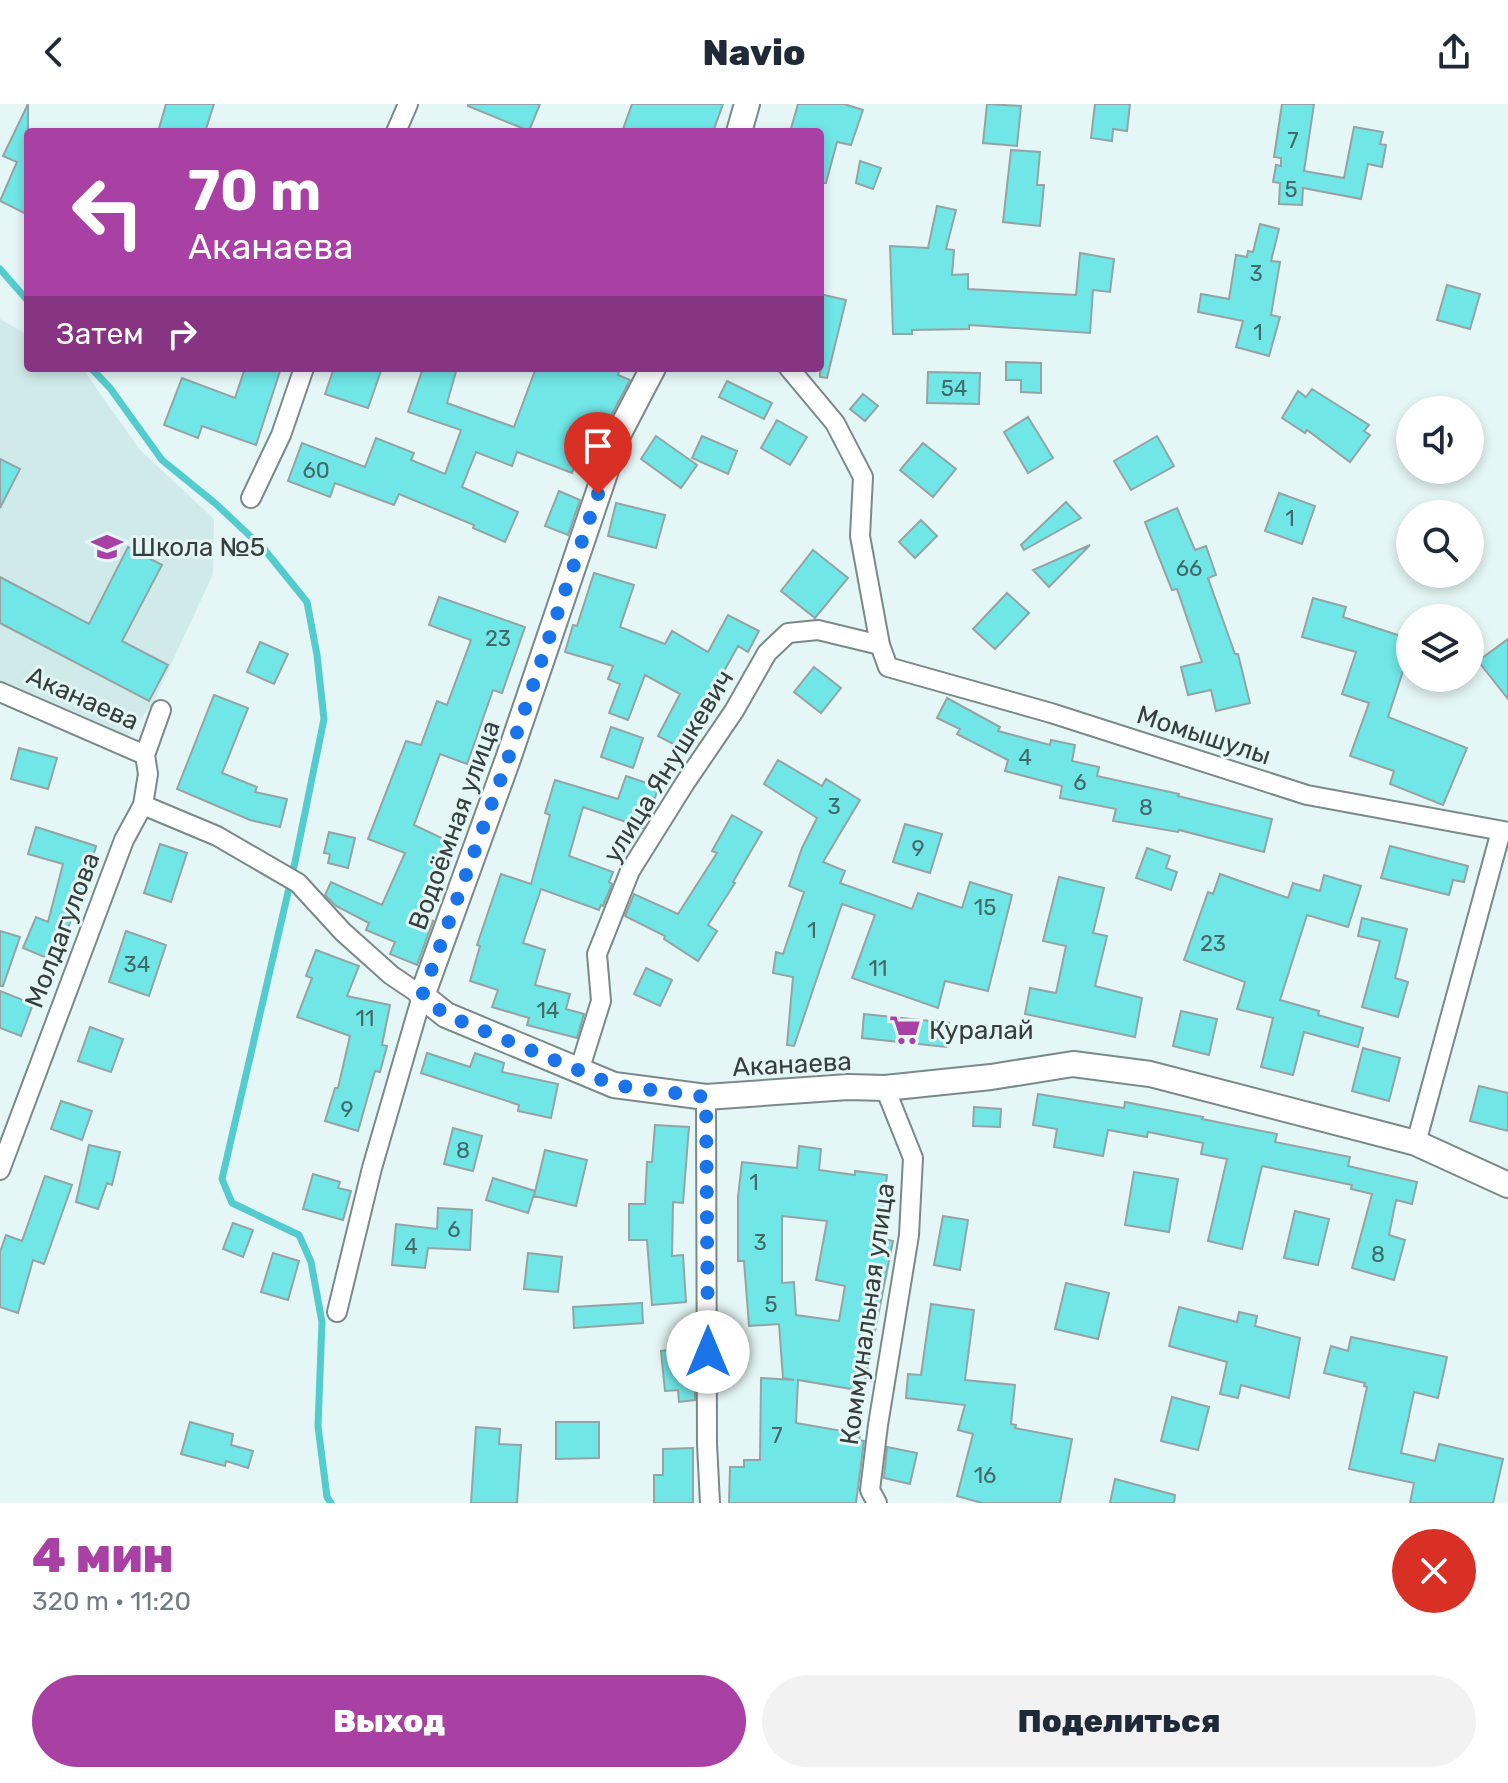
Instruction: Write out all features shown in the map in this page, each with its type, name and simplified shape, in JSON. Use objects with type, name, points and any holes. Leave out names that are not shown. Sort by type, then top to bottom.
[{"type":"street","points":[[398,128],[408,104]]},
{"type":"street","points":[[740,128],[747,104]]},
{"type":"street","points":[[251,498],[281,435],[303,372]]},
{"type":"street","name":"Водоёмная улица","points":[[337,1312],[372,1168],[422,996],[508,759],[618,435],[651,372]]},
{"type":"street","points":[[792,372],[835,423],[863,477],[860,536],[880,645]]},
{"type":"street","name":"улица Янушкевич","points":[[579,1071],[601,1001],[597,954],[630,871],[734,711],[767,653],[788,633],[818,630],[880,645]]},
{"type":"street","name":"Момышулы","points":[[880,645],[888,667],[1051,713],[1307,795],[1505,832]]},
{"type":"street","name":"Аканаева","points":[[0,692],[145,755]]},
{"type":"street","name":"Молдагулова","points":[[0,1170],[124,840],[143,805],[148,774],[145,755],[161,710]]},
{"type":"street","name":"Аканаева","points":[[143,805],[217,836],[298,883],[343,932],[391,975],[446,1015],[614,1085],[706,1097],[848,1087],[885,1088],[991,1077],[1073,1064],[1150,1074],[1416,1143],[1508,1185]]},
{"type":"street","points":[[1416,1143],[1505,832]]},
{"type":"street","name":"Коммунальная улица","points":[[877,1503],[870,1490],[909,1235],[913,1158],[885,1088]]},
{"type":"street","points":[[706,1097],[707,1444],[710,1503]]},
{"type":"shaded area","name":"Школа №5","points":[[0,319],[24,333],[24,372],[85,372],[140,450],[214,519],[213,574],[153,703],[125,740],[0,683]]},
{"type":"building","points":[[28,104],[28,128],[24,128],[24,213],[0,201],[17,162],[3,156]]},
{"type":"building","points":[[166,104],[214,104],[206,128],[159,128]]},
{"type":"building","points":[[540,104],[530,128],[522,128],[468,106]]},
{"type":"building","points":[[632,104],[723,104],[714,128],[623,128]]},
{"type":"building","points":[[798,104],[844,104],[863,110],[851,145],[837,142],[826,183],[824,128],[791,128]]},
{"type":"building","points":[[987,104],[1021,106],[1017,146],[983,143]]},
{"type":"building","points":[[1095,104],[1130,104],[1127,131],[1113,129],[1112,141],[1091,138]]},
{"type":"building","points":[[1282,104],[1314,104],[1304,171],[1344,178],[1354,127],[1383,132],[1380,144],[1386,145],[1382,167],[1368,164],[1361,199],[1303,188],[1302,205],[1279,204],[1280,183],[1273,182],[1276,165],[1281,166],[1281,158],[1274,157]]},
{"type":"building","points":[[1011,150],[1040,152],[1037,185],[1044,185],[1040,226],[1003,222]]},
{"type":"building","points":[[860,161],[881,168],[873,189],[856,183]]},
{"type":"building","points":[[937,206],[956,210],[946,249],[954,250],[952,275],[968,274],[968,289],[1076,295],[1080,253],[1114,259],[1110,292],[1093,290],[1090,333],[969,325],[969,329],[912,330],[912,334],[893,334],[890,246],[928,248]]},
{"type":"building","points":[[1260,224],[1279,229],[1271,261],[1280,262],[1271,315],[1280,317],[1269,356],[1236,347],[1243,321],[1198,312],[1201,294],[1229,299],[1236,255],[1247,257],[1248,251],[1253,252]]},
{"type":"building","points":[[1447,285],[1480,294],[1470,329],[1437,320]]},
{"type":"building","points":[[824,295],[846,300],[827,378],[820,377],[820,372],[824,372]]},
{"type":"building","points":[[1006,362],[1041,363],[1041,393],[1021,392],[1021,380],[1006,380]]},
{"type":"building","points":[[244,372],[280,372],[256,445],[202,426],[198,438],[164,425],[182,378],[235,398]]},
{"type":"building","points":[[333,372],[381,372],[368,408],[325,394]]},
{"type":"building","points":[[422,372],[456,372],[447,403],[514,427],[535,372],[619,372],[618,375],[630,380],[604,429],[591,424],[572,473],[517,452],[512,466],[476,452],[462,487],[518,512],[505,542],[473,528],[474,525],[399,494],[394,505],[335,483],[330,497],[288,481],[302,443],[365,467],[376,438],[414,453],[411,460],[445,474],[461,430],[408,412]]},
{"type":"building","points":[[928,372],[980,373],[979,404],[927,403]]},
{"type":"building","points":[[727,381],[772,403],[764,419],[719,397]]},
{"type":"building","points":[[1312,389],[1369,425],[1364,431],[1370,435],[1350,462],[1307,430],[1305,433],[1282,418],[1298,391],[1306,397]]},
{"type":"building","points":[[863,394],[878,406],[865,421],[850,409]]},
{"type":"building","points":[[1028,417],[1053,458],[1028,473],[1004,432]]},
{"type":"building","points":[[777,420],[807,437],[790,465],[761,448]]},
{"type":"building","points":[[656,436],[697,465],[681,488],[641,459]]},
{"type":"building","points":[[702,436],[737,451],[728,474],[692,458]]},
{"type":"building","points":[[1157,436],[1174,466],[1131,490],[1114,461]]},
{"type":"building","points":[[923,443],[956,469],[933,497],[900,470]]},
{"type":"building","points":[[0,459],[20,469],[0,508]]},
{"type":"building","points":[[559,491],[580,500],[568,535],[545,526]]},
{"type":"building","points":[[1279,493],[1315,506],[1302,544],[1265,531]]},
{"type":"building","points":[[1066,502],[1081,518],[1024,550],[1021,545]]},
{"type":"building","points":[[616,503],[665,515],[656,548],[608,536]]},
{"type":"building","points":[[1177,508],[1195,550],[1206,546],[1216,575],[1208,578],[1235,654],[1238,654],[1250,703],[1216,711],[1211,690],[1188,695],[1181,667],[1202,662],[1177,589],[1172,590],[1145,522]]},
{"type":"building","points":[[921,520],[937,536],[915,558],[899,542]]},
{"type":"building","points":[[1090,545],[1049,587],[1033,570]]},
{"type":"building","name":"Школа №5","points":[[128,547],[162,565],[122,641],[168,665],[149,701],[0,623],[0,577],[89,624]]},
{"type":"building","points":[[813,550],[848,578],[815,618],[781,591]]},
{"type":"building","points":[[594,573],[634,585],[620,627],[665,644],[672,631],[708,652],[728,615],[759,631],[748,652],[738,646],[694,725],[697,726],[685,750],[658,736],[680,694],[645,675],[628,720],[609,713],[620,684],[608,679],[613,666],[565,652]]},
{"type":"building","points":[[1007,593],[1029,613],[995,649],[973,629]]},
{"type":"building","points":[[439,597],[525,627],[502,693],[493,690],[467,764],[440,754],[414,825],[450,842],[419,914],[433,921],[417,965],[390,954],[395,942],[366,930],[369,923],[336,906],[325,895],[331,882],[382,905],[405,853],[368,839],[406,741],[421,745],[437,701],[447,705],[471,640],[429,625]]},
{"type":"building","points":[[1313,598],[1346,607],[1343,617],[1396,634],[1396,692],[1388,717],[1467,748],[1443,805],[1390,784],[1394,771],[1350,756],[1369,703],[1342,694],[1356,652],[1302,637]]},
{"type":"building","points":[[1508,639],[1508,699],[1484,669],[1484,657]]},
{"type":"building","points":[[260,642],[288,654],[274,684],[247,672]]},
{"type":"building","points":[[814,667],[841,688],[821,713],[794,692]]},
{"type":"building","points":[[214,695],[248,708],[222,773],[257,787],[255,792],[287,799],[280,827],[250,820],[177,789]]},
{"type":"building","points":[[947,698],[1000,727],[998,731],[1050,745],[1051,740],[1075,745],[1072,761],[1099,767],[1097,776],[1272,819],[1264,852],[1179,830],[1113,821],[1116,809],[1060,798],[1062,786],[1005,771],[1008,760],[957,734],[960,729],[937,718]]},
{"type":"building","points":[[611,727],[643,738],[633,768],[601,757]]},
{"type":"building","points":[[19,748],[57,758],[48,789],[11,779]]},
{"type":"building","points":[[778,760],[822,786],[826,779],[860,800],[823,862],[845,871],[840,883],[912,909],[918,893],[962,908],[970,882],[1012,895],[988,991],[945,981],[938,1008],[852,978],[875,915],[842,904],[794,1046],[787,1045],[793,977],[773,973],[776,952],[783,954],[804,892],[789,886],[802,848],[817,818],[764,784]]},
{"type":"building","points":[[626,776],[659,787],[643,828],[583,807],[569,856],[613,872],[609,882],[612,884],[603,906],[599,910],[541,889],[523,943],[545,950],[535,985],[570,994],[566,1009],[584,1014],[577,1038],[527,1025],[529,1018],[492,1007],[498,990],[470,981],[480,946],[477,945],[501,874],[531,884],[550,815],[545,813],[555,780],[618,799]]},
{"type":"building","points":[[732,815],[762,832],[708,925],[717,931],[698,961],[664,939],[665,936],[625,916],[634,894],[678,914],[717,853],[712,851]]},
{"type":"building","points":[[905,824],[942,834],[930,873],[893,862]]},
{"type":"building","points":[[36,827],[96,846],[80,905],[54,961],[23,948],[36,917],[48,922],[63,864],[28,854]]},
{"type":"building","points":[[329,832],[355,838],[348,868],[328,863],[330,854],[324,853]]},
{"type":"building","points":[[160,844],[187,853],[171,902],[144,893]]},
{"type":"building","points":[[1390,846],[1468,866],[1464,882],[1453,880],[1449,895],[1381,878]]},
{"type":"building","points":[[1147,848],[1170,856],[1166,868],[1177,872],[1171,890],[1136,878]]},
{"type":"building","points":[[1220,874],[1288,898],[1293,883],[1320,891],[1324,875],[1361,886],[1348,927],[1307,915],[1280,1000],[1363,1028],[1358,1047],[1304,1032],[1293,1075],[1261,1067],[1273,1018],[1237,1009],[1245,982],[1184,960],[1208,892],[1213,894]]},
{"type":"building","points":[[1059,877],[1104,888],[1093,933],[1107,936],[1095,986],[1142,998],[1135,1037],[1025,1014],[1030,988],[1056,993],[1066,946],[1043,941]]},
{"type":"building","points":[[1362,918],[1407,929],[1395,978],[1408,982],[1398,1017],[1362,1007],[1380,941],[1358,936]]},
{"type":"building","points":[[0,931],[20,937],[3,986],[0,986]]},
{"type":"building","points":[[126,931],[166,945],[149,996],[109,982]]},
{"type":"building","points":[[316,950],[359,966],[347,996],[390,1005],[382,1045],[387,1046],[380,1072],[375,1071],[358,1131],[325,1121],[335,1088],[338,1088],[350,1036],[297,1017],[312,978],[306,976]]},
{"type":"building","points":[[646,968],[672,980],[660,1006],[634,994]]},
{"type":"building","points":[[0,991],[33,1004],[21,1036],[0,1028]]},
{"type":"building","points":[[1181,1011],[1217,1019],[1209,1055],[1173,1046]]},
{"type":"building","name":"Куралай","points":[[864,1014],[949,1023],[946,1047],[862,1038]]},
{"type":"building","points":[[90,1027],[123,1039],[111,1072],[78,1061]]},
{"type":"building","points":[[1363,1048],[1400,1058],[1389,1101],[1352,1091]]},
{"type":"building","points":[[427,1053],[470,1067],[475,1053],[504,1063],[502,1072],[558,1084],[551,1118],[518,1111],[519,1105],[421,1073]]},
{"type":"building","points":[[1479,1086],[1508,1093],[1508,1131],[1470,1121]]},
{"type":"building","points":[[1038,1094],[1124,1108],[1125,1102],[1277,1134],[1275,1142],[1350,1157],[1348,1166],[1417,1182],[1412,1204],[1396,1200],[1389,1235],[1405,1240],[1394,1280],[1352,1268],[1372,1194],[1351,1189],[1352,1185],[1262,1166],[1242,1249],[1208,1241],[1227,1159],[1201,1154],[1203,1143],[1148,1132],[1147,1137],[1108,1130],[1103,1156],[1054,1147],[1057,1129],[1033,1125]]},
{"type":"building","points":[[61,1101],[92,1111],[82,1140],[51,1129]]},
{"type":"building","points":[[974,1107],[1001,1109],[1000,1127],[973,1126]]},
{"type":"building","points":[[655,1125],[689,1127],[683,1203],[673,1202],[672,1256],[683,1255],[686,1302],[652,1305],[647,1240],[629,1240],[629,1204],[645,1204],[647,1162],[652,1162]]},
{"type":"building","points":[[453,1128],[482,1136],[473,1171],[444,1164]]},
{"type":"building","points":[[89,1145],[120,1152],[112,1185],[107,1183],[98,1209],[76,1202]]},
{"type":"building","points":[[799,1146],[821,1149],[819,1170],[887,1175],[879,1238],[893,1241],[863,1391],[798,1380],[796,1423],[860,1434],[859,1440],[864,1441],[856,1503],[729,1503],[730,1467],[744,1467],[744,1460],[760,1460],[761,1378],[794,1380],[783,1378],[779,1324],[749,1326],[744,1261],[738,1261],[738,1197],[742,1162],[797,1168]],"holes":[[[782,1216],[827,1221],[816,1280],[845,1286],[839,1321],[796,1315],[794,1282],[782,1283]]]},
{"type":"building","points":[[545,1150],[587,1160],[576,1206],[534,1196]]},
{"type":"building","points":[[1134,1172],[1178,1179],[1169,1232],[1125,1225]]},
{"type":"building","points":[[313,1174],[340,1182],[338,1188],[351,1191],[343,1220],[303,1209]]},
{"type":"building","points":[[45,1176],[72,1185],[44,1264],[33,1260],[18,1313],[0,1307],[0,1252],[6,1235],[22,1241]]},
{"type":"building","points":[[493,1178],[535,1191],[528,1213],[486,1200]]},
{"type":"building","points":[[438,1208],[472,1210],[470,1250],[428,1248],[425,1268],[392,1265],[396,1224],[437,1229]]},
{"type":"building","points":[[1295,1211],[1329,1219],[1318,1265],[1284,1258]]},
{"type":"building","points":[[943,1216],[968,1220],[960,1270],[934,1265]]},
{"type":"building","points":[[233,1223],[253,1230],[243,1257],[223,1249]]},
{"type":"building","points":[[273,1253],[299,1261],[288,1300],[261,1292]]},
{"type":"building","points":[[528,1253],[562,1257],[558,1292],[524,1289]]},
{"type":"building","points":[[1066,1283],[1109,1293],[1098,1339],[1055,1329]]},
{"type":"building","points":[[642,1303],[643,1323],[574,1328],[573,1307]]},
{"type":"building","points":[[931,1304],[974,1310],[965,1380],[1015,1385],[1011,1424],[1016,1425],[1015,1428],[1072,1439],[1060,1503],[982,1503],[957,1496],[973,1434],[958,1430],[965,1405],[906,1398],[908,1374],[921,1375]]},
{"type":"building","points":[[1179,1307],[1237,1322],[1239,1312],[1257,1316],[1255,1326],[1300,1338],[1289,1398],[1241,1385],[1238,1398],[1220,1394],[1227,1362],[1169,1346]]},
{"type":"building","points":[[1351,1337],[1447,1357],[1438,1398],[1414,1392],[1401,1453],[1435,1461],[1439,1444],[1503,1459],[1493,1503],[1410,1503],[1414,1483],[1349,1469],[1367,1387],[1365,1383],[1324,1373],[1331,1346],[1348,1351]]},
{"type":"building","points":[[695,1347],[695,1400],[679,1402],[678,1390],[665,1391],[661,1351]]},
{"type":"building","points":[[1172,1397],[1209,1407],[1198,1450],[1161,1441]]},
{"type":"building","points":[[190,1422],[233,1434],[231,1445],[253,1451],[248,1468],[226,1461],[225,1466],[181,1454]]},
{"type":"building","points":[[556,1422],[599,1422],[599,1458],[556,1459]]},
{"type":"building","points":[[476,1427],[500,1429],[499,1444],[521,1445],[517,1503],[471,1503]]},
{"type":"building","points":[[887,1447],[917,1453],[910,1484],[884,1478]]},
{"type":"building","points":[[693,1448],[693,1503],[654,1503],[654,1475],[663,1475],[663,1449]]},
{"type":"building","points":[[1115,1479],[1175,1495],[1174,1503],[1110,1503]]},
{"type":"waterway","points":[[0,269],[24,296]]},
{"type":"waterway","points":[[95,372],[162,460],[264,549],[307,602],[324,719],[295,862],[222,1179],[232,1203],[299,1235],[311,1262],[322,1322],[318,1426],[327,1497],[331,1503]]},
{"type":"place","name":"Школа №5","points":[[107,547]]},
{"type":"place","name":"Куралай","points":[[905,1030]]},
{"type":"route","points":[[598,494],[508,759],[422,996],[446,1015],[614,1085],[706,1097],[708,1352]]}]
